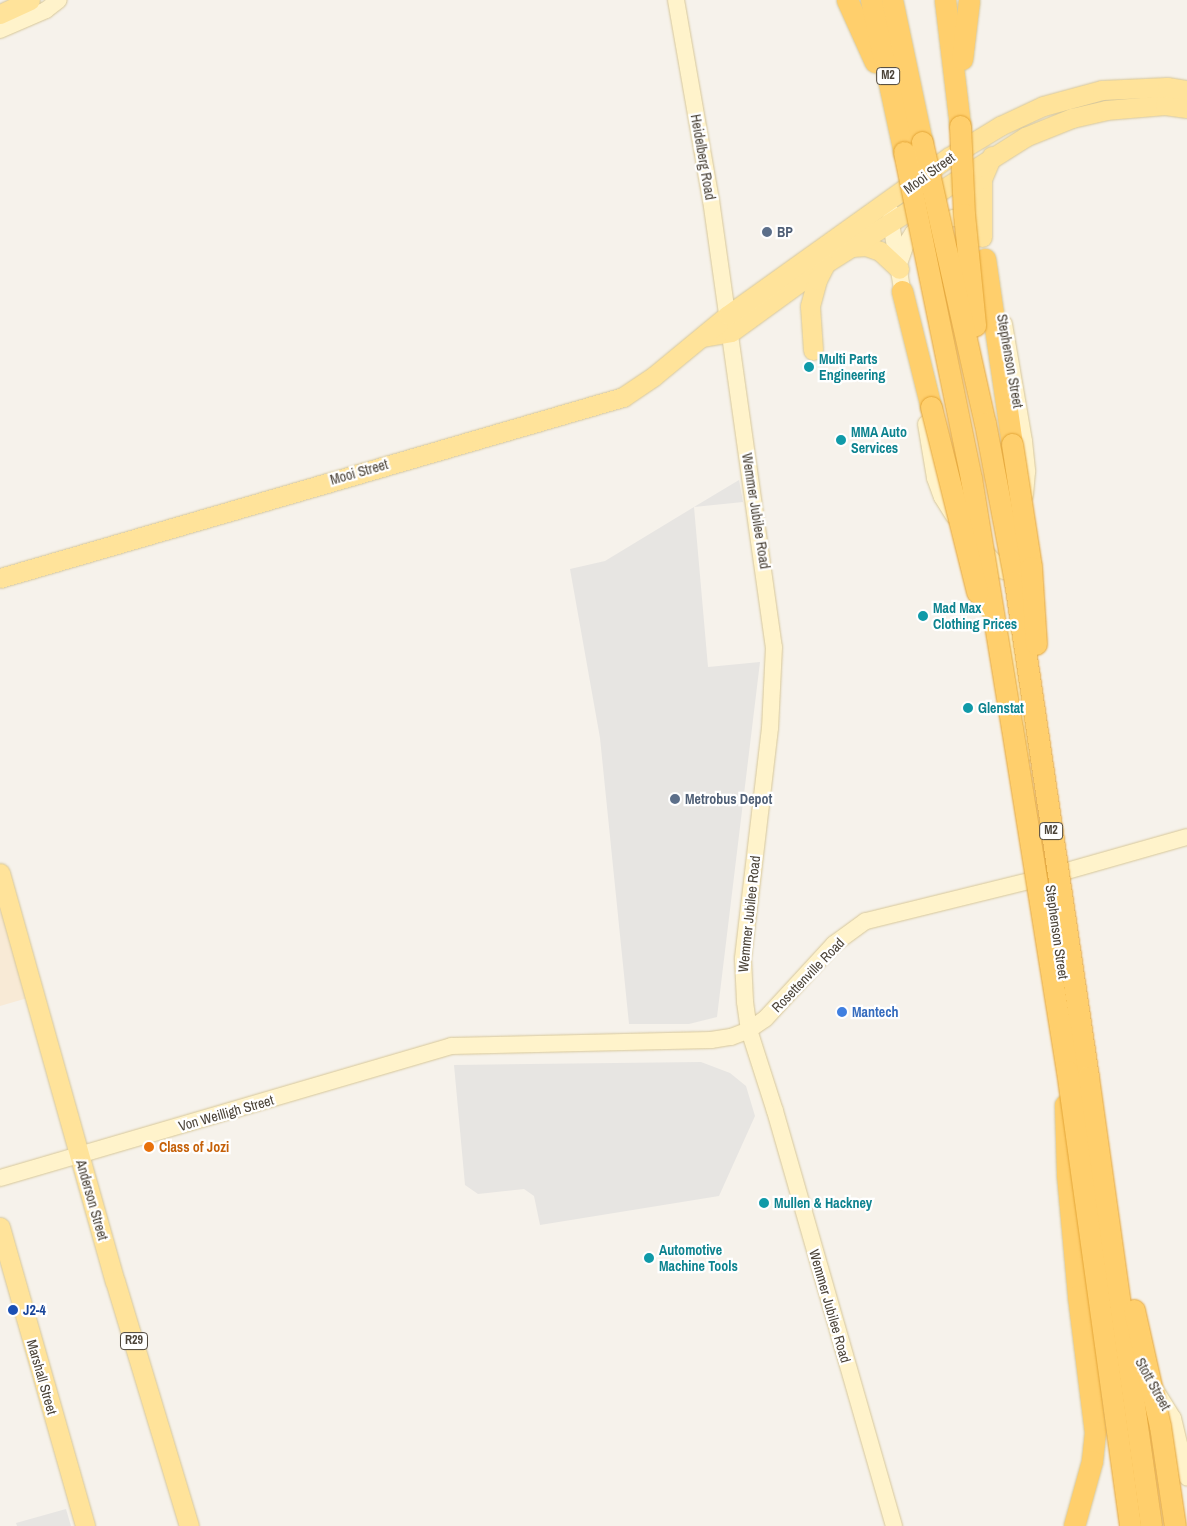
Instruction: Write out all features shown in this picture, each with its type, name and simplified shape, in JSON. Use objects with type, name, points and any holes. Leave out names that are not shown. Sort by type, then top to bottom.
[{"type":"highway","points":[[848,0],[909,144]]},
{"type":"highway","name":"M2","points":[[871,0],[985,423],[1015,582],[1088,1077],[1151,1526]]},
{"type":"highway","name":"M2","points":[[892,0],[909,144],[971,478],[1067,1071],[1130,1526]]},
{"type":"highway","points":[[946,0],[959,118],[964,214],[985,423]]},
{"type":"highway","points":[[959,118],[969,0]]},
{"type":"highway","points":[[983,245],[1031,567],[1036,632],[1034,717]]},
{"type":"highway","points":[[902,292],[1012,728]]},
{"type":"highway","points":[[1067,1071],[1064,1119],[1067,1174],[1078,1296],[1095,1432],[1092,1461],[1074,1526]]},
{"type":"highway","points":[[1088,1077],[1160,1426],[1175,1526]]},
{"type":"main road","points":[[0,14],[45,3]]},
{"type":"main road","name":"Mooi Street","points":[[729,323],[949,157],[1006,123],[1043,106],[1102,90],[1136,88],[1187,90]]},
{"type":"main road","name":"Mooi Street","points":[[0,578],[623,397],[654,376],[703,337],[852,247],[891,220],[1025,137],[1072,118],[1106,110],[1165,105],[1187,108]]},
{"type":"main road","points":[[983,245],[982,179],[992,156]]},
{"type":"main road","points":[[852,247],[866,246],[880,251],[899,267]]},
{"type":"main road","points":[[813,350],[810,306],[817,280],[826,263]]},
{"type":"main road","name":"Anderson Street","points":[[0,873],[79,1156],[189,1526]]},
{"type":"main road","name":"Marshall Street","points":[[0,1227],[85,1526]]},
{"type":"street","points":[[0,5],[11,0]]},
{"type":"street","name":"Heidelberg Road","points":[[676,0],[711,200],[729,323]]},
{"type":"street","points":[[0,30],[45,3]]},
{"type":"street","name":"Stephenson Street","points":[[949,157],[962,175],[972,199],[1006,328],[1028,472],[1020,532],[1004,571],[1098,1208],[1114,1291]]},
{"type":"street","points":[[900,194],[893,203],[891,220],[935,478],[942,498],[961,527],[1004,571]]},
{"type":"street","points":[[899,267],[906,244],[914,233],[923,225],[947,218],[960,218],[970,222],[983,245]]},
{"type":"street","name":"Wemmer Jubilee Road","points":[[729,323],[744,436],[765,569],[775,663],[770,728],[743,959],[745,1002],[749,1030],[775,1111],[894,1526]]},
{"type":"street","name":"Rosettenville Road","points":[[451,1046],[711,1040],[731,1037],[749,1030],[765,1019],[790,995],[834,944],[866,921],[1049,876],[1187,837]]},
{"type":"street","name":"Von Weilligh Street","points":[[0,1178],[451,1046]]},
{"type":"street","name":"Stott Street","points":[[1114,1291],[1129,1336],[1141,1363],[1173,1418],[1187,1477]]},
{"type":"shaded area","points":[[739,480],[743,502],[694,507]]},
{"type":"shaded area","name":"Metrobus Depot","points":[[694,507],[708,667],[760,662],[717,1017],[689,1024],[629,1024],[600,738],[570,569],[605,561]]},
{"type":"shaded area","points":[[0,890],[31,997],[0,1006]]},
{"type":"shaded area","points":[[701,1062],[730,1073],[746,1086],[755,1116],[719,1196],[540,1225],[534,1196],[524,1189],[478,1194],[465,1185],[454,1065]]},
{"type":"shaded area","points":[[66,1509],[71,1526],[17,1526],[16,1523]]},
{"type":"place","name":"BP","points":[[767,232]]},
{"type":"place","name":"Multi Parts Engineering","points":[[809,367]]},
{"type":"place","name":"MMA Auto Services","points":[[841,440]]},
{"type":"place","name":"Mad Max Clothing Prices","points":[[923,616]]},
{"type":"place","name":"Glenstat","points":[[968,708]]},
{"type":"place","name":"Metrobus Depot","points":[[675,799]]},
{"type":"place","name":"Mantech","points":[[842,1012]]},
{"type":"place","name":"Class of Jozi","points":[[149,1147]]},
{"type":"place","name":"Mullen & Hackney","points":[[764,1203]]},
{"type":"place","name":"Automotive Machine Tools","points":[[649,1258]]},
{"type":"place","name":"J2-4","points":[[13,1310]]}]
